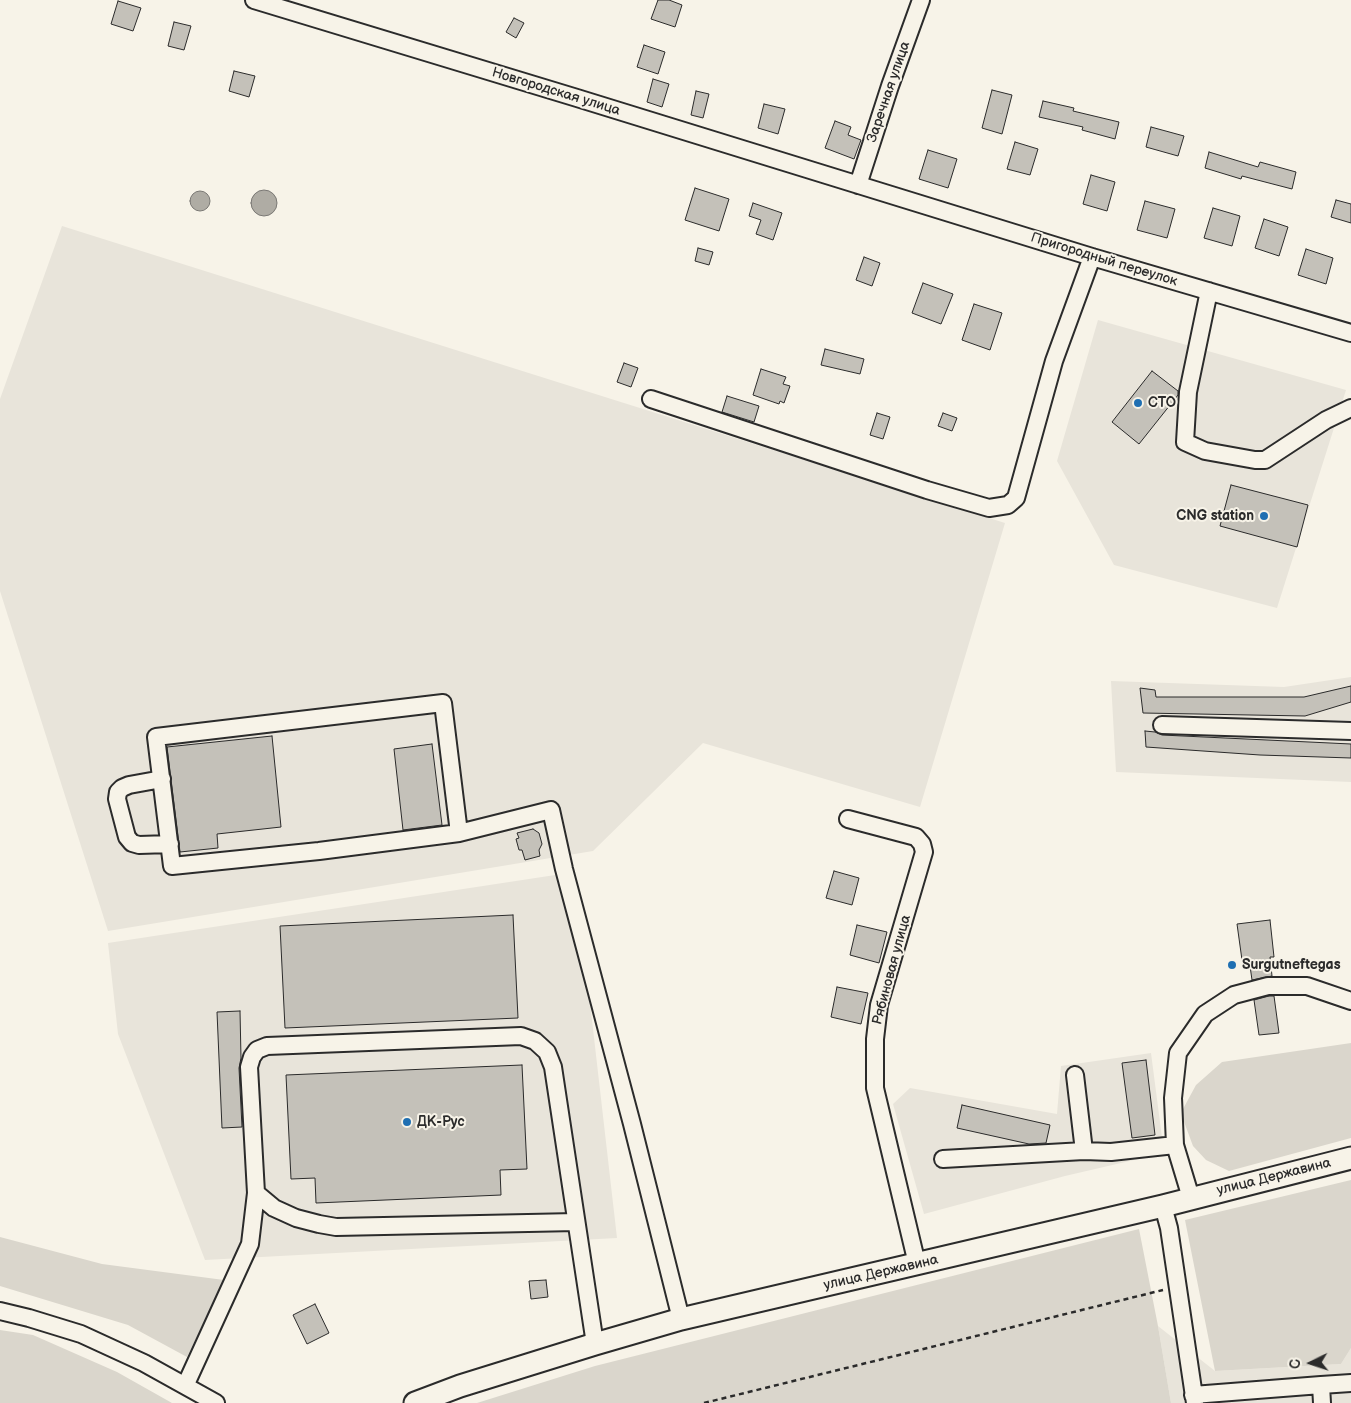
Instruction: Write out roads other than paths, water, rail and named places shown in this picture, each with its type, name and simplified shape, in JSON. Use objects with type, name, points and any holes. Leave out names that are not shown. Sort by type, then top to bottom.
[{"type":"main road","name":"улица Державина","points":[[415,1403],[460,1386],[682,1319],[1163,1206],[1351,1158]]},
{"type":"street","name":"Новгородская улица","points":[[254,0],[858,185]]},
{"type":"street","name":"Заречная улица","points":[[858,185],[921,0]]},
{"type":"street","name":"Пригородный переулок","points":[[858,185],[1092,257],[1351,333]]},
{"type":"street","points":[[651,399],[927,490],[989,508],[1008,505],[1016,498],[1054,361],[1092,257]]},
{"type":"street","points":[[1209,291],[1188,392],[1185,442],[1205,451],[1265,460],[1326,420],[1351,408]]},
{"type":"street","points":[[459,833],[444,703],[156,737],[172,866],[319,851],[459,833],[551,810],[564,869],[682,1319]]},
{"type":"street","points":[[1162,725],[1351,731]]},
{"type":"street","points":[[162,779],[129,784],[118,792],[117,799],[127,838],[132,843],[139,846],[170,844]]},
{"type":"street","name":"Рябиновая улица","points":[[848,819],[916,837],[922,844],[924,852],[879,1005],[875,1039],[875,1088],[917,1264]]},
{"type":"street","points":[[1191,1198],[1175,1145],[1173,1098],[1178,1053],[1206,1014],[1234,995],[1268,986],[1307,986],[1351,1001]]},
{"type":"street","points":[[186,1384],[250,1244],[256,1194],[250,1067],[252,1057],[257,1050],[267,1046],[520,1036],[535,1041],[547,1052],[553,1067],[595,1344]]},
{"type":"street","points":[[1075,1075],[1084,1151]]},
{"type":"street","points":[[943,1159],[1084,1151],[1111,1152],[1175,1145]]},
{"type":"street","points":[[256,1194],[274,1208],[296,1218],[336,1227],[576,1222]]},
{"type":"street","points":[[1163,1206],[1169,1228],[1194,1399],[1351,1383]]},
{"type":"street","points":[[0,1311],[81,1334],[144,1362],[186,1384],[216,1403]]},
{"type":"street","points":[[1321,1385],[1322,1403]]},
{"type":"place","name":"СТО","points":[[1138,403]]},
{"type":"place","name":"CNG station","points":[[1264,516]]},
{"type":"place","name":"Surgutneftegas","points":[[1232,965]]},
{"type":"place","name":"ДК-Рус","points":[[407,1122]]}]
